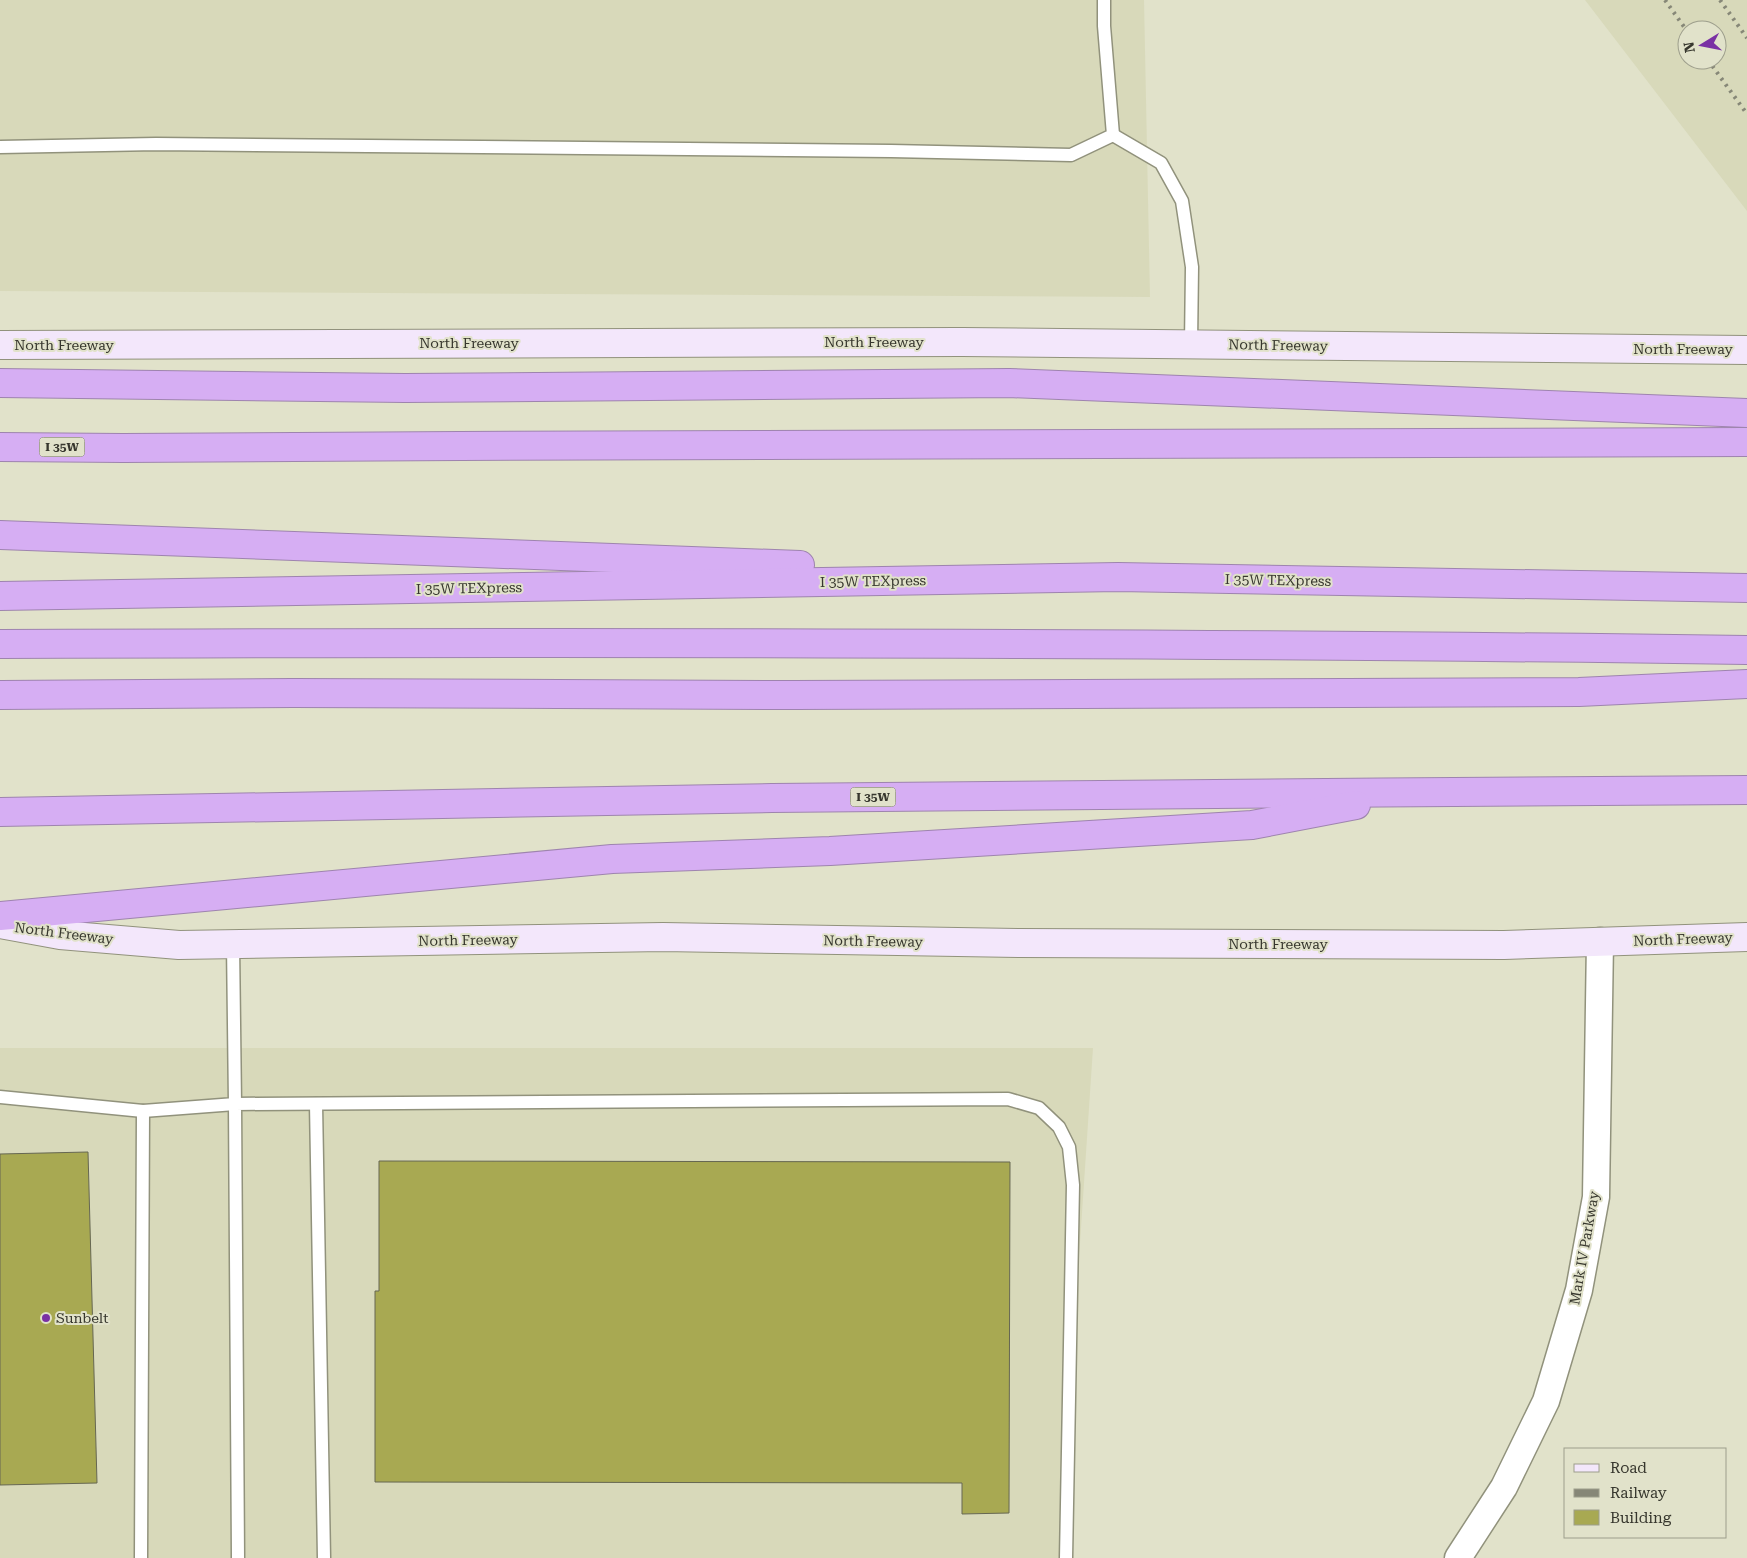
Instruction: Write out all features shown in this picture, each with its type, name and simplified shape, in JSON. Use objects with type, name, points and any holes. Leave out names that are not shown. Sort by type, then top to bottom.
[{"type":"highway","points":[[0,384],[415,388],[1009,383],[1747,413]]},
{"type":"highway","name":"I 35W","points":[[0,447],[1739,442]]},
{"type":"highway","points":[[0,535],[1118,578]]},
{"type":"highway","name":"I 35W TEXpress","points":[[0,596],[1118,578],[1747,588]]},
{"type":"highway","points":[[0,644],[363,642],[1342,644],[1747,650]]},
{"type":"highway","points":[[0,695],[293,693],[792,695],[1579,692],[1747,684]]},
{"type":"highway","name":"I 35W","points":[[0,812],[1219,792],[1415,793],[1747,790]]},
{"type":"highway","points":[[0,916],[612,859],[830,851],[1252,825],[1415,793]]},
{"type":"main road","name":"North Freeway","points":[[0,345],[952,342],[1747,350]]},
{"type":"main road","name":"North Freeway","points":[[0,924],[60,935],[179,945],[663,937],[1021,943],[1504,945],[1747,937]]},
{"type":"street","name":"Mark IV Parkway","points":[[1458,1558],[1504,1488],[1546,1401],[1579,1290],[1596,1197],[1600,941]]},
{"type":"lane","points":[[1104,0],[1104,26],[1113,135]]},
{"type":"lane","points":[[0,147],[156,144],[1071,155],[1113,135]]},
{"type":"lane","points":[[1113,135],[1161,164],[1182,202],[1192,267],[1191,344]]},
{"type":"lane","points":[[232,944],[238,1558]]},
{"type":"lane","points":[[0,1097],[143,1111],[235,1104],[1008,1099],[1039,1108],[1059,1127],[1069,1147],[1073,1185],[1066,1558]]},
{"type":"lane","points":[[316,1104],[324,1558]]},
{"type":"lane","points":[[141,1558],[143,1111]]},
{"type":"shaded area","points":[[0,0],[1144,0],[1150,297],[0,291]]},
{"type":"shaded area","points":[[1585,0],[1747,0],[1747,211]]},
{"type":"shaded area","points":[[0,1048],[1093,1048],[1059,1558],[0,1558]]},
{"type":"building","name":"Sunbelt","points":[[88,1152],[97,1483],[0,1485],[0,1154]]},
{"type":"building","points":[[379,1161],[1010,1162],[1009,1513],[962,1514],[962,1483],[375,1482],[375,1291],[379,1291]]},
{"type":"railway","points":[[1665,0],[1679,20]]},
{"type":"railway","points":[[1720,0],[1747,38]]},
{"type":"railway","points":[[1715,70],[1747,114]]},
{"type":"place","name":"Sunbelt","points":[[46,1318]]}]
